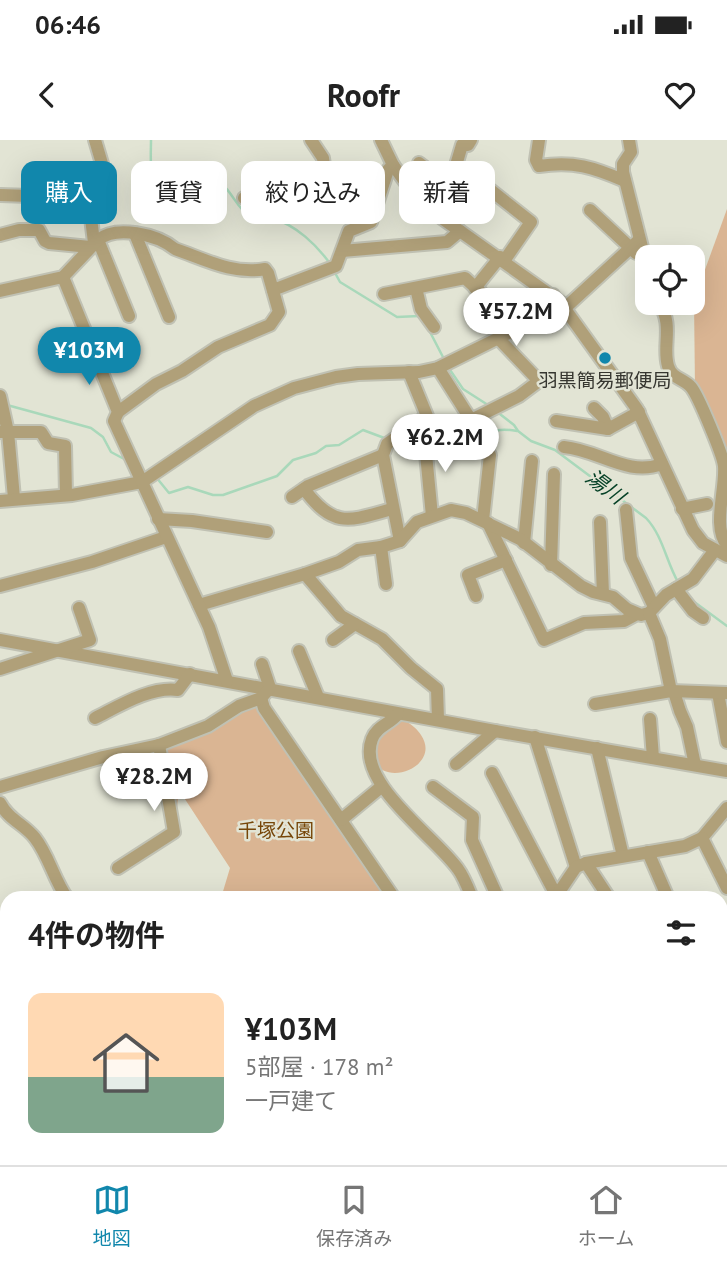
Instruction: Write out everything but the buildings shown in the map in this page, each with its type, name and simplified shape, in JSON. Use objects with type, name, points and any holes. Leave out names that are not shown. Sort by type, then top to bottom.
[{"type":"street","points":[[96,140],[101,161]]},
{"type":"street","points":[[311,140],[323,161]]},
{"type":"street","points":[[381,140],[393,164],[418,197],[460,231],[553,295],[565,308],[639,412],[682,509],[698,537],[723,551]]},
{"type":"street","points":[[457,161],[462,145],[468,145],[471,140]]},
{"type":"street","points":[[539,140],[536,160],[539,166],[578,164],[593,167],[625,181]]},
{"type":"street","points":[[629,140],[631,152],[624,164],[634,244]]},
{"type":"street","points":[[385,183],[393,164]]},
{"type":"street","points":[[475,288],[531,222],[495,194]]},
{"type":"street","points":[[0,195],[21,196]]},
{"type":"street","points":[[590,210],[634,244]]},
{"type":"street","points":[[92,224],[94,244],[129,316]]},
{"type":"street","points":[[273,290],[332,268],[349,231],[368,224]]},
{"type":"street","points":[[0,235],[19,230],[39,230],[45,241],[50,243],[94,244]]},
{"type":"street","points":[[342,251],[447,242],[460,231]]},
{"type":"street","points":[[0,291],[63,277],[103,236],[116,232],[167,242],[174,249],[236,271],[265,269],[268,273],[279,312],[270,325],[218,347],[182,371],[156,384],[118,412],[114,421],[199,605],[227,681]]},
{"type":"street","points":[[135,234],[169,317]]},
{"type":"street","points":[[565,308],[634,244]]},
{"type":"street","points":[[63,277],[118,412]]},
{"type":"street","points":[[384,294],[465,278],[488,299]]},
{"type":"street","points":[[416,288],[421,309],[434,327]]},
{"type":"street","points":[[0,501],[66,495],[142,482],[243,413],[273,396],[335,377],[409,372],[444,365],[523,327],[553,295]]},
{"type":"street","points":[[662,315],[668,335],[668,366],[674,377],[693,390],[724,464],[723,501],[719,522],[723,551]]},
{"type":"street","points":[[444,365],[471,420],[519,396],[540,381],[498,338]]},
{"type":"street","points":[[292,497],[388,446],[427,416],[409,372]]},
{"type":"street","points":[[0,396],[14,498]]},
{"type":"street","points":[[594,408],[603,417],[608,429]]},
{"type":"street","points":[[556,421],[608,429],[639,412]]},
{"type":"street","points":[[4,432],[41,432],[48,443],[65,446],[66,495]]},
{"type":"street","points":[[388,446],[392,509],[400,541]]},
{"type":"street","points":[[564,447],[632,469],[649,469],[662,464]]},
{"type":"street","points":[[420,449],[426,454],[432,516]]},
{"type":"street","points":[[490,455],[485,522],[544,640],[584,623],[624,621],[647,611],[693,579],[723,551]]},
{"type":"street","points":[[524,543],[532,461]]},
{"type":"street","points":[[551,565],[554,474]]},
{"type":"street","points":[[304,489],[314,503],[330,516],[351,520],[392,509]]},
{"type":"street","points":[[682,509],[707,504]]},
{"type":"street","points":[[199,605],[305,575],[339,562],[358,550],[400,541],[417,522],[451,510],[466,513],[524,543],[581,586],[613,597],[627,609],[647,611]]},
{"type":"street","points":[[626,510],[631,558],[647,611],[660,639],[672,692],[687,727],[695,765]]},
{"type":"street","points":[[158,519],[192,520],[267,532]]},
{"type":"street","points":[[600,522],[603,594]]},
{"type":"street","points":[[0,586],[92,562],[166,537]]},
{"type":"street","points":[[381,547],[386,584]]},
{"type":"street","points":[[476,596],[468,575],[506,560]]},
{"type":"street","points":[[305,575],[341,616],[382,639],[437,689],[438,720]]},
{"type":"street","points":[[679,587],[693,611],[702,618]]},
{"type":"street","points":[[0,668],[90,640],[79,608]]},
{"type":"street","points":[[333,640],[355,624]]},
{"type":"street","points":[[0,640],[227,681],[265,693],[318,697],[398,714],[727,771]]},
{"type":"street","points":[[299,651],[318,697]]},
{"type":"street","points":[[262,664],[264,708],[389,891]]},
{"type":"street","points":[[95,718],[122,704],[166,688],[178,690],[190,674]]},
{"type":"street","points":[[594,704],[672,692],[722,693],[727,742]]},
{"type":"street","points":[[0,787],[103,757],[159,746],[208,726],[265,693]]},
{"type":"street","points":[[398,714],[377,729],[370,743],[371,757],[381,787],[458,869],[469,891]]},
{"type":"street","points":[[650,719],[653,758]]},
{"type":"street","points":[[456,764],[495,731]]},
{"type":"street","points":[[535,737],[581,865],[603,891]]},
{"type":"street","points":[[118,868],[174,832],[159,746]]},
{"type":"street","points":[[597,748],[623,856]]},
{"type":"street","points":[[492,773],[552,891]]},
{"type":"street","points":[[341,820],[381,787]]},
{"type":"street","points":[[433,788],[473,817],[472,841],[495,891]]},
{"type":"street","points":[[0,803],[5,814],[28,829],[38,841],[62,891]]},
{"type":"street","points":[[559,891],[581,865],[685,846],[702,838],[727,808]]},
{"type":"street","points":[[702,838],[727,888]]},
{"type":"street","points":[[649,852],[665,891]]},
{"type":"green space","points":[[727,209],[727,463],[695,389],[694,315],[705,315],[705,270]]},
{"type":"green space","name":"千塚公園","points":[[239,706],[264,708],[389,891],[223,891],[230,868],[179,790],[174,832],[159,746]]},
{"type":"green space","points":[[404,721],[421,735],[425,746],[424,756],[409,770],[389,772],[380,768],[374,759],[374,736],[393,724]]},
{"type":"waterway","points":[[151,140],[152,177],[162,195],[203,182],[223,185],[251,217],[272,218],[289,225],[313,243],[331,265]]},
{"type":"waterway","points":[[334,271],[340,282],[397,317],[419,316]]},
{"type":"waterway","points":[[429,330],[445,361]]},
{"type":"waterway","name":"湯川","points":[[448,367],[463,389],[488,405]]},
{"type":"waterway","points":[[7,405],[91,428],[103,437],[111,452],[126,460]]},
{"type":"waterway","name":"湯川","points":[[496,411],[531,441],[555,450],[646,518],[652,525],[678,582]]},
{"type":"waterway","points":[[396,445],[418,446],[425,436],[436,428],[441,428],[467,444],[490,432],[517,431]]},
{"type":"waterway","points":[[156,477],[169,493],[188,487],[213,495],[223,495],[277,476],[293,460],[316,453],[326,446],[339,445],[363,430],[387,439]]},
{"type":"waterway","name":"湯川","points":[[693,601],[727,626]]},
{"type":"place","name":"羽黒簡易郵便局","points":[[605,358]]}]
